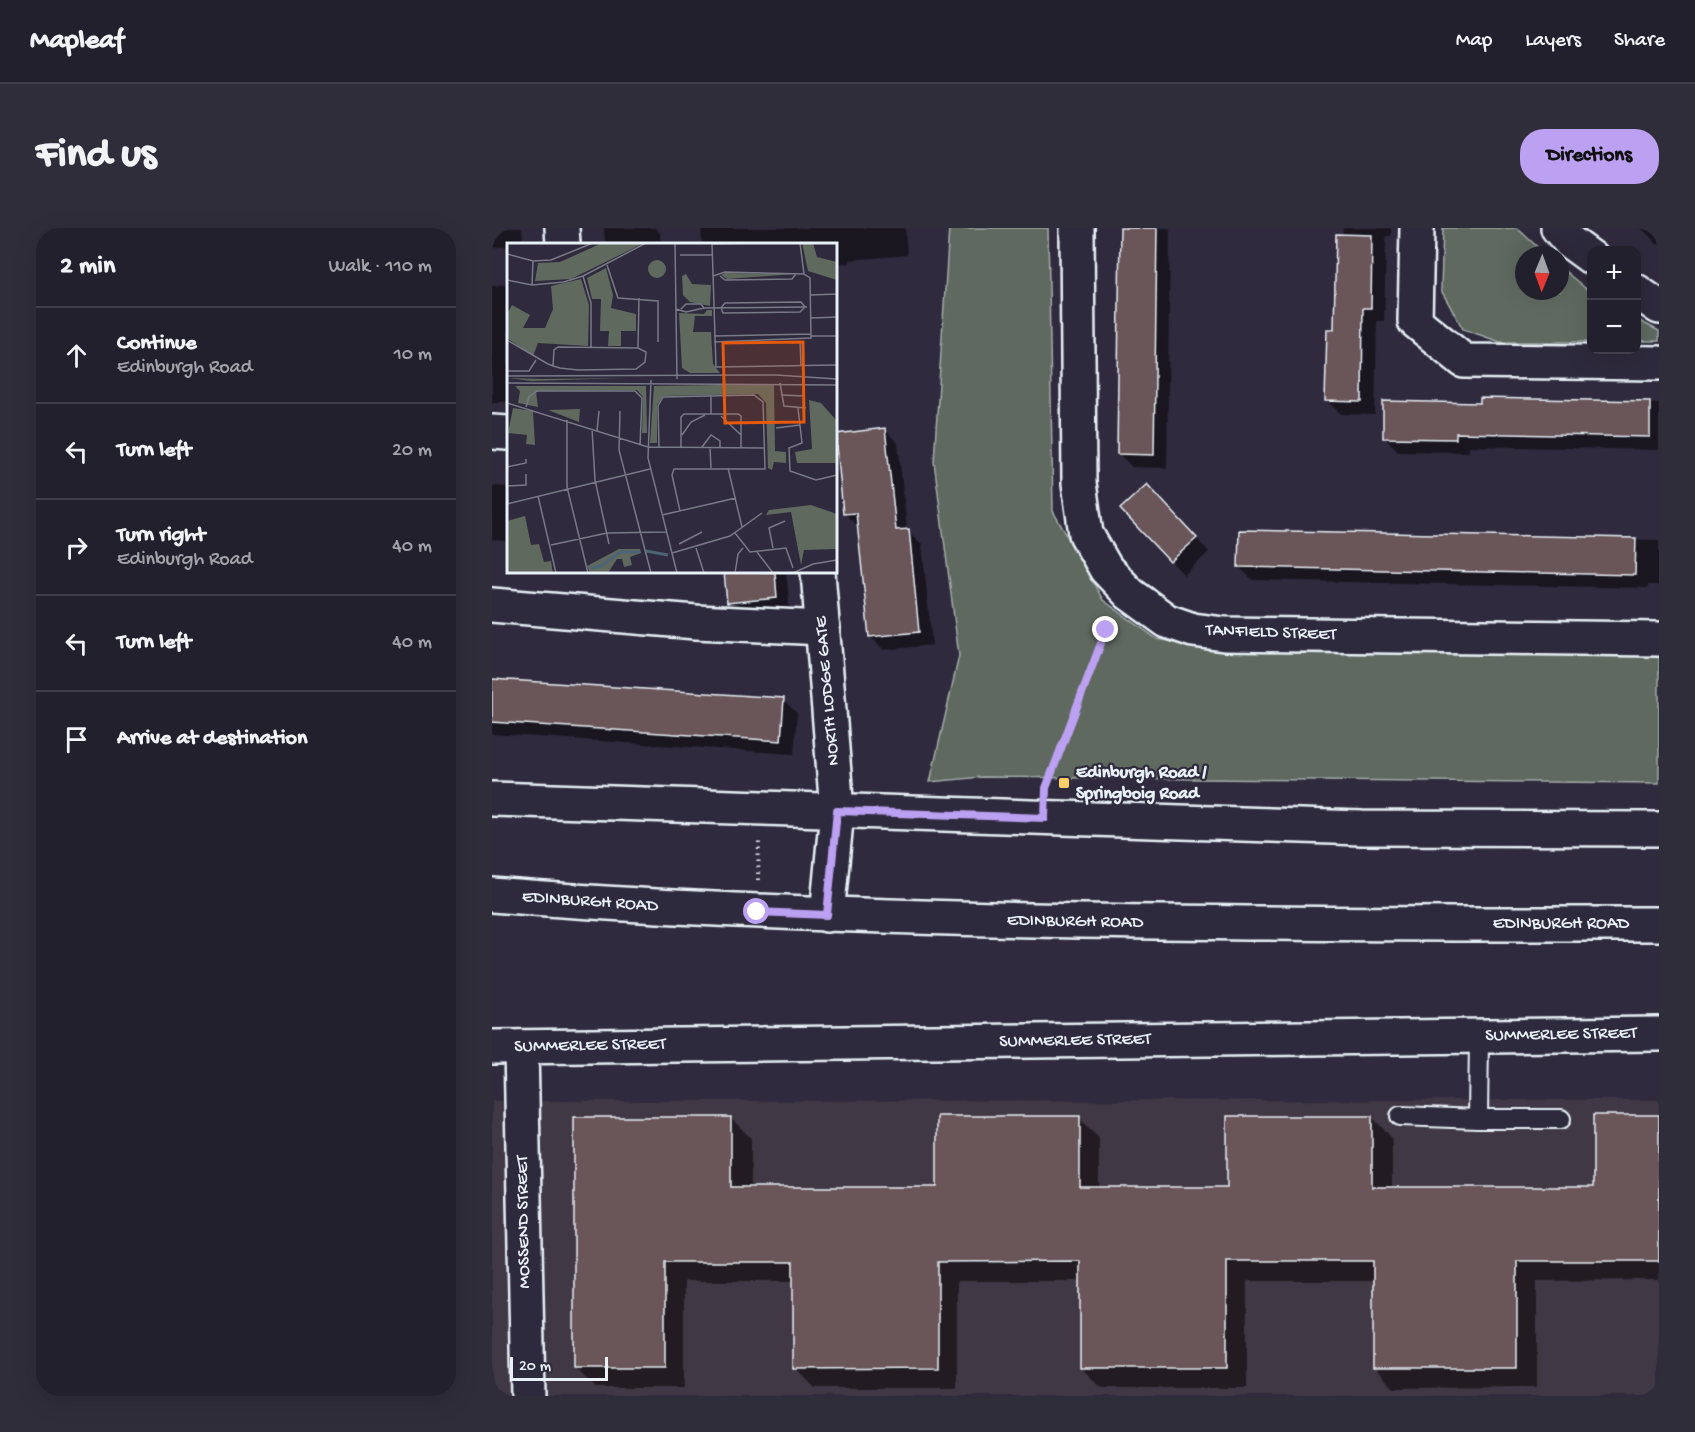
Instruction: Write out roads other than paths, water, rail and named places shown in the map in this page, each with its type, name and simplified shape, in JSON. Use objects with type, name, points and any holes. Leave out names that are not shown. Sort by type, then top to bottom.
[{"type":"street","points":[[562,228],[563,243]]},
{"type":"street","name":"TANFIELD STREET","points":[[1077,228],[1079,483],[1086,534],[1106,569],[1130,594],[1167,621],[1193,630],[1224,634],[1659,639]]},
{"type":"street","points":[[1417,228],[1415,321],[1464,361],[1659,363]]},
{"type":"street","points":[[1558,228],[1570,242],[1587,254]]},
{"type":"street","points":[[1641,294],[1659,307]]},
{"type":"street","points":[[492,432],[507,433]]},
{"type":"street","name":"NORTH LODGE GATE","points":[[818,573],[837,811],[827,915]]},
{"type":"street","points":[[492,605],[696,622],[823,628]]},
{"type":"street","points":[[492,799],[1362,828],[1659,829]]},
{"type":"street","name":"EDINBURGH ROAD","points":[[492,895],[757,912],[1019,921],[1659,924]]},
{"type":"street","name":"SUMMERLEE STREET","points":[[506,1047],[1659,1034]]},
{"type":"street","name":"MOSSEND STREET","points":[[506,1047],[528,1396]]},
{"type":"lane","points":[[1478,1119],[1479,1036]]},
{"type":"lane","points":[[1400,1116],[1561,1119]]},
{"type":"place","name":"Edinburgh Road / Springboig Road","points":[[1064,783]]}]
